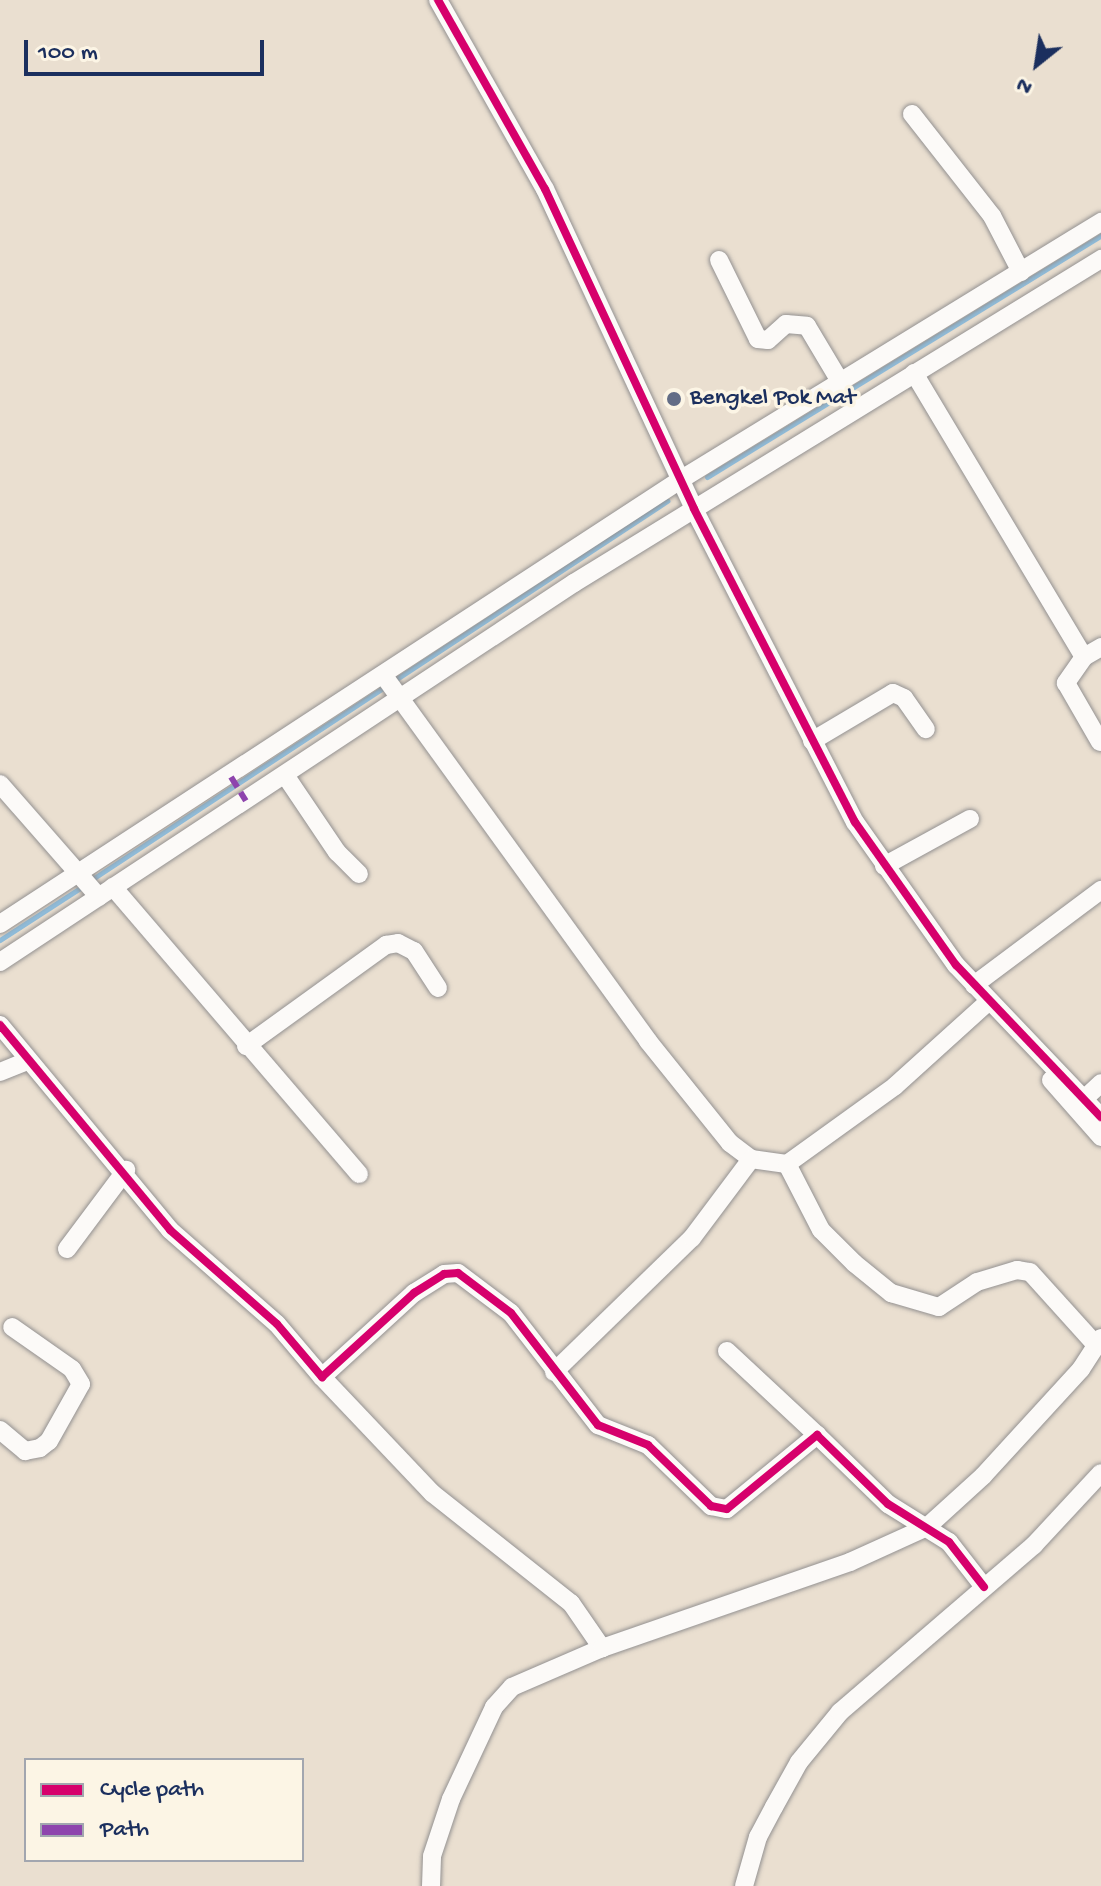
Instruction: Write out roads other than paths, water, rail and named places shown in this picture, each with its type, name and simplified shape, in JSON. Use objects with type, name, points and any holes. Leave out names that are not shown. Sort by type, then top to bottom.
[{"type":"street","points":[[438,0],[545,189],[694,509],[812,741],[884,866],[974,985],[1101,1117]]},
{"type":"street","points":[[912,114],[992,216],[1021,272]]},
{"type":"street","points":[[0,962],[96,885],[392,687],[680,480],[1057,252],[1101,222]]},
{"type":"street","points":[[1057,252],[1071,275]]},
{"type":"street","points":[[0,924],[96,885],[285,775],[392,687],[694,509],[1101,259]]},
{"type":"street","points":[[719,260],[758,339],[768,340],[786,324],[807,326],[841,383]]},
{"type":"street","points":[[914,373],[1093,652],[1066,683],[1100,742]]},
{"type":"street","points":[[392,687],[648,1041],[730,1143],[751,1159],[787,1164],[895,1086],[992,1005]]},
{"type":"street","points":[[812,741],[893,693],[904,698],[926,729]]},
{"type":"street","points":[[285,775],[337,852],[359,874]]},
{"type":"street","points":[[0,784],[246,1046],[359,1174]]},
{"type":"street","points":[[884,866],[970,819]]},
{"type":"street","points":[[974,985],[1101,890]]},
{"type":"street","points":[[246,1046],[386,945],[398,943],[414,951],[438,988]]},
{"type":"street","points":[[992,1005],[1101,1137]]},
{"type":"street","points":[[0,1025],[126,1170],[170,1230],[277,1324],[322,1377],[432,1493],[571,1603],[602,1648]]},
{"type":"street","points":[[0,1072],[29,1060]]},
{"type":"street","points":[[1084,1099],[1101,1083]]},
{"type":"street","points":[[554,1372],[692,1238],[751,1159]]},
{"type":"street","points":[[431,1886],[441,1827],[494,1707],[512,1687],[602,1648],[850,1562],[927,1527],[1061,1391],[1098,1341],[1030,1272],[1017,1270],[977,1282],[939,1307],[891,1293],[821,1230],[787,1164]]},
{"type":"street","points":[[67,1249],[126,1170]]},
{"type":"street","points":[[322,1377],[414,1293],[444,1274],[458,1273],[511,1313],[598,1425],[648,1445],[719,1510],[817,1435]]},
{"type":"street","points":[[0,1430],[25,1451],[40,1448],[49,1441],[81,1384],[72,1369],[12,1327]]},
{"type":"street","points":[[727,1351],[888,1504],[949,1542],[984,1587]]},
{"type":"street","points":[[744,1886],[758,1837],[774,1807],[799,1762],[840,1712],[1034,1545],[1100,1473]]},
{"type":"waterway","points":[[707,477],[1101,236]]},
{"type":"waterway","points":[[91,880],[667,501]]},
{"type":"waterway","points":[[0,940],[83,886]]},
{"type":"place","name":"Bengkel Pok Mat","points":[[674,399]]}]
